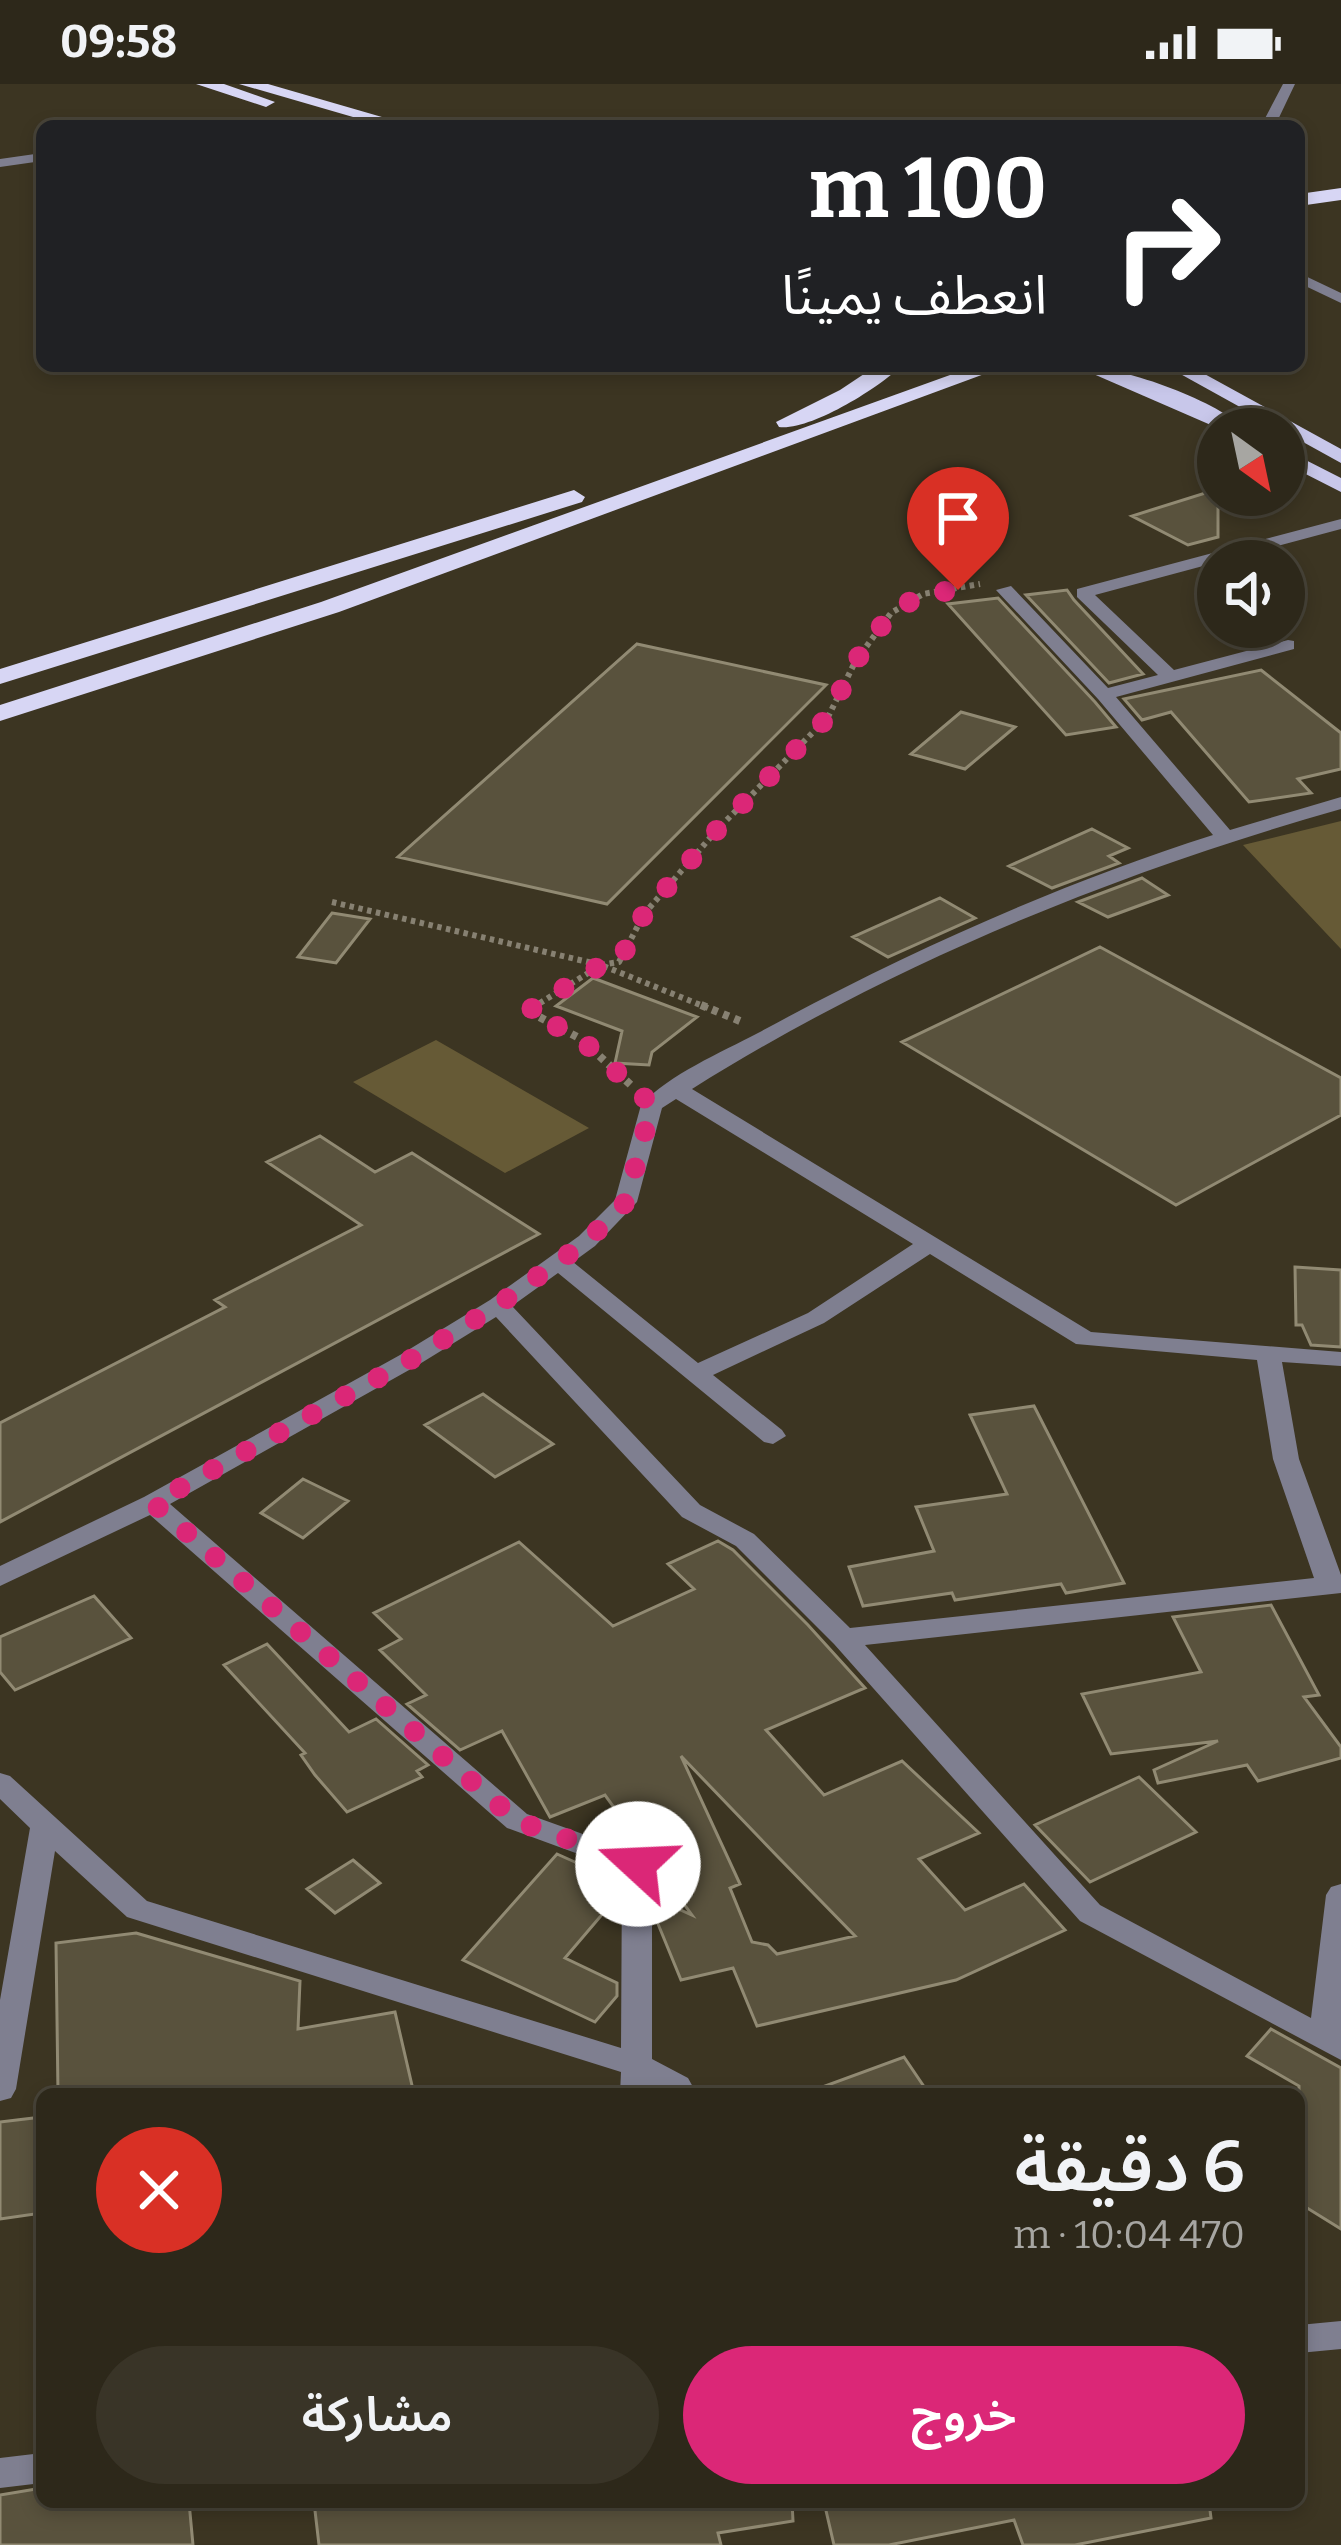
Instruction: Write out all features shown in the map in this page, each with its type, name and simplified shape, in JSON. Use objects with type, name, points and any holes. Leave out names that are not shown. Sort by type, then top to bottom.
[{"type":"highway","points":[[205,84],[324,120]]},
{"type":"highway","points":[[248,84],[382,120]]},
{"type":"highway","points":[[1305,182],[1341,178]]},
{"type":"highway","points":[[1305,199],[1341,194]]},
{"type":"highway","points":[[0,677],[628,481],[805,415],[848,395],[881,372]]},
{"type":"highway","points":[[0,713],[330,608],[978,372]]},
{"type":"main road","points":[[1102,372],[1197,410]]},
{"type":"main road","points":[[1187,372],[1341,457]]},
{"type":"main road","points":[[1305,466],[1341,486]]},
{"type":"street","points":[[1271,120],[1289,84]]},
{"type":"street","points":[[0,164],[36,158]]},
{"type":"street","points":[[1305,281],[1341,299]]},
{"type":"street","points":[[1172,678],[1083,593],[1341,524]]},
{"type":"street","points":[[1005,590],[1104,695],[1223,834]]},
{"type":"street","points":[[1104,695],[1281,648]]},
{"type":"street","points":[[0,1577],[153,1503],[498,1305],[587,1241],[626,1202],[652,1105],[768,1035],[965,935],[1223,834],[1341,803]]},
{"type":"street","points":[[676,1089],[1085,1339],[1341,1359]]},
{"type":"street","points":[[694,1373],[816,1318],[929,1244]]},
{"type":"street","points":[[557,1261],[773,1436]]},
{"type":"street","points":[[498,1305],[691,1510],[746,1540],[844,1638],[1090,1913],[1333,2043],[1341,1895]]},
{"type":"street","points":[[844,1638],[1335,1584],[1286,1459],[1268,1354]]},
{"type":"street","points":[[153,1503],[517,1821],[638,1864],[635,2079]]},
{"type":"street","points":[[0,1783],[137,1909],[635,2079],[677,2087]]},
{"type":"street","points":[[0,2089],[45,1826]]},
{"type":"street","points":[[1305,2338],[1341,2335]]},
{"type":"street","points":[[0,2473],[36,2469]]},
{"type":"path","points":[[652,1105],[581,1039],[528,1011],[601,965],[619,962],[644,914],[716,831],[828,717],[855,662],[891,613],[923,594],[976,582],[1005,590]]},
{"type":"path","points":[[332,902],[601,965],[699,1001],[768,1035]]},
{"type":"shaded area","points":[[1341,821],[1341,949],[1243,845]]},
{"type":"shaded area","points":[[436,1040],[589,1128],[505,1173],[353,1082]]},
{"type":"building","points":[[1197,496],[1197,516],[1218,516],[1218,537],[1188,545],[1132,516]]},
{"type":"building","points":[[1067,590],[1143,674],[1109,683],[1026,595]]},
{"type":"building","points":[[998,598],[1116,727],[1066,735],[948,604]]},
{"type":"building","points":[[637,644],[826,685],[607,904],[398,857]]},
{"type":"building","points":[[1261,670],[1341,733],[1341,769],[1298,779],[1311,793],[1249,802],[1171,712],[1142,720],[1124,699]]},
{"type":"building","points":[[961,712],[1015,727],[965,769],[911,754]]},
{"type":"building","points":[[1092,829],[1128,848],[1109,856],[1119,863],[1052,888],[1009,866]]},
{"type":"building","points":[[1142,878],[1168,895],[1108,917],[1078,902]]},
{"type":"building","points":[[940,898],[975,918],[888,957],[853,937]]},
{"type":"building","points":[[332,913],[370,919],[336,963],[298,957]]},
{"type":"building","points":[[1100,947],[1341,1078],[1341,1115],[1176,1205],[902,1042]]},
{"type":"building","points":[[593,978],[697,1017],[652,1052],[649,1065],[615,1063],[622,1031],[556,1006]]},
{"type":"building","points":[[320,1136],[375,1172],[412,1153],[539,1234],[0,1522],[0,1423],[225,1307],[215,1300],[361,1225],[267,1162]]},
{"type":"building","points":[[1295,1267],[1341,1270],[1341,1347],[1311,1345],[1302,1325],[1296,1325]]},
{"type":"building","points":[[483,1394],[553,1444],[495,1477],[425,1425]]},
{"type":"building","points":[[1034,1406],[1124,1583],[1066,1593],[1061,1584],[955,1600],[952,1593],[863,1606],[849,1567],[934,1551],[916,1507],[1007,1494],[970,1415]]},
{"type":"building","points":[[303,1479],[348,1501],[303,1538],[261,1513]]},
{"type":"building","points":[[718,1541],[733,1550],[865,1688],[766,1730],[824,1795],[902,1761],[979,1833],[919,1859],[965,1910],[1024,1884],[1065,1930],[956,1980],[757,2026],[733,1968],[681,1980],[656,1919],[656,1899],[692,1915],[605,1795],[550,1817],[502,1731],[460,1750],[407,1704],[426,1695],[380,1650],[401,1639],[374,1613],[519,1542],[613,1626],[694,1589],[668,1564]],"holes":[[[681,1756],[855,1936],[777,1954],[768,1945],[752,1942],[730,1888],[740,1884]]]},
{"type":"building","points":[[94,1596],[131,1638],[15,1690],[0,1672],[0,1637]]},
{"type":"building","points":[[1271,1605],[1319,1695],[1304,1697],[1341,1747],[1341,1758],[1258,1781],[1247,1765],[1158,1783],[1154,1770],[1218,1741],[1111,1754],[1082,1694],[1201,1672],[1173,1617]]},
{"type":"building","points":[[267,1644],[349,1732],[376,1719],[428,1765],[417,1771],[422,1777],[347,1812],[315,1775],[301,1755],[305,1753],[224,1665]]},
{"type":"building","points":[[1139,1777],[1196,1832],[1090,1882],[1035,1825]]},
{"type":"building","points":[[557,1854],[617,1881],[617,1897],[565,1958],[617,1983],[617,1996],[595,2022],[463,1960]]},
{"type":"building","points":[[353,1860],[380,1883],[335,1913],[307,1889]]},
{"type":"building","points":[[136,1933],[300,1981],[298,2029],[395,2012],[413,2088],[58,2088],[56,1943]]},
{"type":"building","points":[[1271,2029],[1341,2068],[1341,2229],[1305,2207],[1305,2088],[1247,2056]]},
{"type":"building","points":[[904,2057],[925,2088],[819,2088]]},
{"type":"building","points":[[36,2118],[36,2214],[0,2219],[0,2122]]},
{"type":"building","points":[[36,2489],[36,2508],[190,2508],[193,2545],[0,2545],[0,2495]]},
{"type":"building","points":[[315,2508],[792,2508],[793,2521],[718,2533],[721,2545],[319,2545]]},
{"type":"building","points":[[825,2508],[1210,2508],[1211,2518],[1075,2545],[1023,2545],[1014,2520],[889,2545],[834,2545]]},
{"type":"route","points":[[638,1864],[517,1821],[153,1503],[410,1360],[498,1305],[587,1241],[626,1202],[652,1105],[581,1039],[528,1011],[601,965],[619,962],[644,914],[716,831],[828,717],[855,662],[891,613],[923,594],[958,590]]}]
